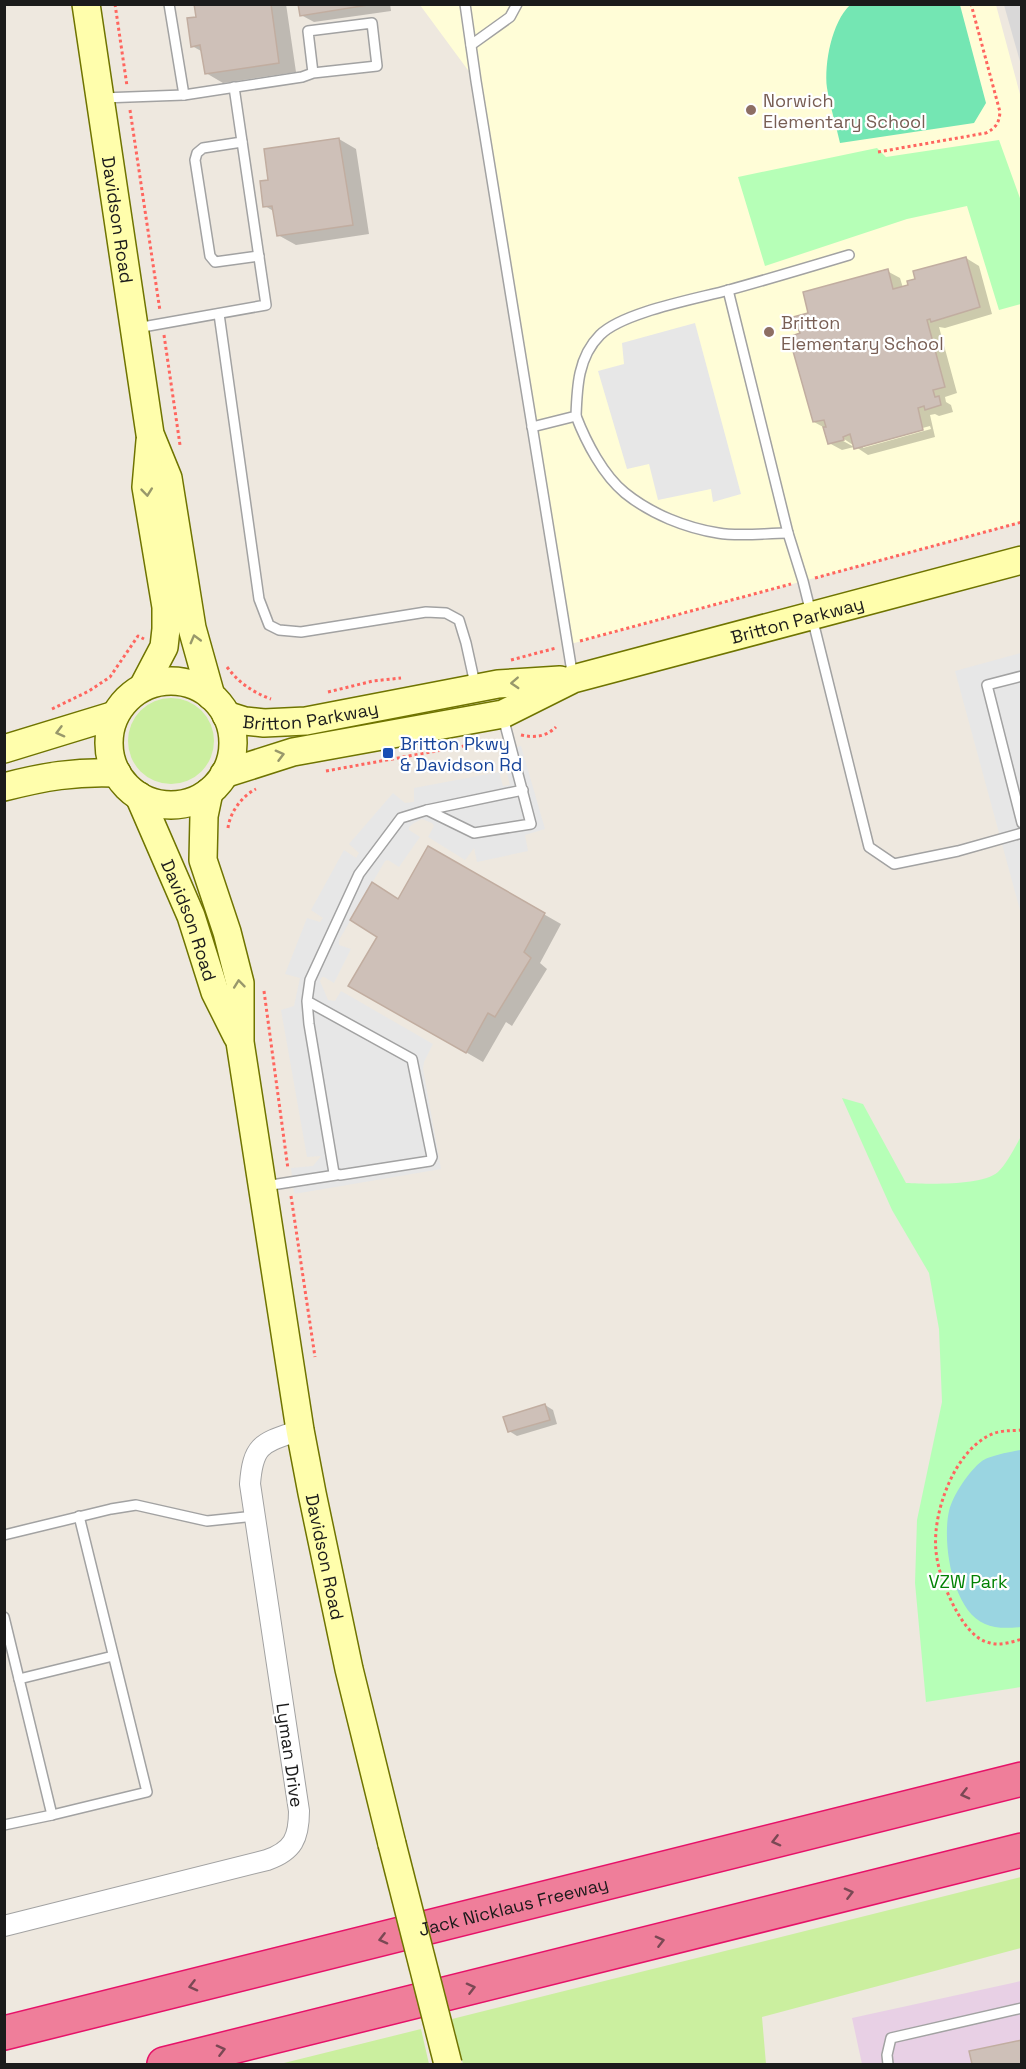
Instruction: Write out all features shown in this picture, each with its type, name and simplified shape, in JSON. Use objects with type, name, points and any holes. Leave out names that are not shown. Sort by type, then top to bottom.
[{"type":"highway","name":"Jack Nicklaus Freeway","points":[[4,2033],[1022,1779]]},
{"type":"highway","points":[[164,2064],[1022,1850]]},
{"type":"main road","name":"Davidson Road","points":[[86,4],[150,434],[146,487],[166,607],[164,647],[143,687]]},
{"type":"main road","name":"Davidson Road","points":[[150,434],[168,478],[192,628],[219,706]]},
{"type":"main road","name":"Britton Parkway","points":[[217,783],[293,752],[502,714],[573,680],[1022,560]]},
{"type":"main road","name":"Britton Parkway","points":[[219,706],[245,721],[264,723],[306,721],[498,684],[573,680]]},
{"type":"main road","points":[[160,681],[178,681],[196,686],[219,706],[232,735],[232,755],[217,783],[196,800],[174,805],[152,802],[126,786],[117,773],[110,754],[110,734],[115,715],[127,699],[143,687],[160,681]]},
{"type":"main road","points":[[4,749],[115,715]]},
{"type":"main road","points":[[4,787],[47,776],[93,772],[117,773]]},
{"type":"main road","name":"Davidson Road","points":[[217,783],[204,816],[203,860],[227,932],[240,983],[240,1042],[300,1430],[349,1669],[448,2064]]},
{"type":"main road","name":"Davidson Road","points":[[139,796],[191,916],[215,992],[240,1042]]},
{"type":"street","name":"Lyman Drive","points":[[4,1926],[267,1860],[280,1856],[292,1846],[299,1829],[299,1811],[250,1484],[252,1463],[256,1452],[271,1440],[300,1430]]},
{"type":"lane","points":[[169,4],[184,95]]},
{"type":"lane","points":[[465,4],[573,680]]},
{"type":"lane","points":[[471,45],[510,17],[517,4]]},
{"type":"lane","points":[[99,99],[184,95],[302,77],[313,73],[376,66],[372,23],[308,31],[313,73]]},
{"type":"lane","points":[[134,328],[266,305],[234,87]]},
{"type":"lane","points":[[242,142],[203,148],[197,153],[195,160],[210,256],[215,262],[259,256]]},
{"type":"lane","points":[[788,532],[720,534],[683,525],[657,513],[625,493],[586,443],[576,416],[577,387],[586,353],[601,334],[618,322],[666,306],[849,255]]},
{"type":"lane","points":[[728,290],[869,847],[894,864],[958,851],[1022,833]]},
{"type":"lane","points":[[219,314],[259,599],[269,625],[279,630],[301,632],[426,612],[446,613],[459,620],[476,688]]},
{"type":"lane","points":[[532,428],[576,416]]},
{"type":"lane","points":[[1022,676],[987,685],[1022,823]]},
{"type":"lane","points":[[427,810],[474,833],[530,825],[532,822],[502,714]]},
{"type":"lane","points":[[336,1175],[309,1024],[307,1001],[310,980],[359,874],[401,818],[427,810],[523,790]]},
{"type":"lane","points":[[262,1186],[430,1161],[432,1157],[412,1059],[307,1001]]},
{"type":"lane","points":[[4,1535],[79,1516],[136,1505],[207,1521],[255,1516]]},
{"type":"lane","points":[[4,1825],[147,1792],[79,1516]]},
{"type":"lane","points":[[4,1617],[52,1815]]},
{"type":"lane","points":[[19,1679],[113,1656]]},
{"type":"lane","points":[[888,2064],[886,2055],[891,2038],[1022,2008]]},
{"type":"path","points":[[116,4],[181,450]]},
{"type":"path","points":[[878,152],[986,133],[995,129],[999,122],[999,111],[970,4]]},
{"type":"path","points":[[507,660],[1022,522]]},
{"type":"path","points":[[44,713],[89,691],[110,677],[138,636]]},
{"type":"path","points":[[222,660],[237,681],[270,699],[280,699]]},
{"type":"path","points":[[327,692],[373,681],[405,678]]},
{"type":"path","points":[[1022,1430],[992,1434],[972,1448],[953,1475],[936,1522],[939,1564],[948,1595],[964,1623],[971,1631],[992,1644],[1022,1640]]},
{"type":"shaded area","name":"Britton Elementary School","points":[[420,5],[996,5],[1021,98],[1021,522],[567,645],[476,81]]},
{"type":"shaded area","points":[[1004,5],[1021,5],[1021,65]]},
{"type":"shaded area","points":[[695,323],[741,494],[713,502],[711,489],[658,500],[649,464],[627,469],[598,371],[624,364],[622,343]]},
{"type":"shaded area","points":[[1021,653],[1021,914],[955,671]]},
{"type":"shaded area","points":[[521,746],[545,829],[525,835],[528,851],[477,862],[474,848],[465,860],[428,837],[434,826],[432,823],[422,819],[414,823],[409,830],[420,837],[399,867],[388,860],[385,861],[339,940],[339,945],[351,949],[334,983],[324,977],[320,981],[328,1000],[335,1001],[341,991],[433,1044],[423,1069],[441,1169],[294,1194],[291,1168],[313,1166],[321,1156],[307,1157],[281,1010],[294,1006],[300,978],[285,974],[307,918],[320,922],[323,918],[311,910],[344,850],[356,858],[359,853],[349,844],[393,793],[405,803],[414,802],[414,788],[499,772],[503,786],[510,785],[501,751]]},
{"type":"shaded area","points":[[1021,1981],[1021,2064],[862,2064],[852,2018]]},
{"type":"green space","points":[[850,5],[960,5],[986,103],[974,123],[840,143],[826,78],[828,55],[834,32]]},
{"type":"green space","points":[[999,140],[1021,201],[1021,304],[999,310],[967,206],[907,219],[765,266],[738,177],[877,148],[886,157]]},
{"type":"green space","points":[[171,698],[195,705],[207,717],[214,741],[207,765],[195,777],[171,784],[147,777],[135,765],[128,741],[135,717],[147,705]]},
{"type":"green space","name":"VZW Park","points":[[842,1098],[863,1104],[906,1183],[968,1182],[990,1177],[1004,1165],[1021,1136],[1021,1687],[926,1702],[915,1583],[917,1520],[942,1402],[939,1329],[929,1273],[892,1210]]},
{"type":"green space","points":[[1021,1877],[1021,1948],[762,2017],[766,2064],[463,2064],[452,2019]]},
{"type":"green space","points":[[421,2029],[429,2064],[280,2064]]},
{"type":"water","points":[[1021,1450],[1021,1627],[989,1626],[974,1616],[964,1605],[957,1590],[947,1540],[949,1511],[958,1491],[977,1465],[990,1457]]},
{"type":"building","points":[[194,4],[271,4],[279,63],[205,74],[200,45],[191,47],[187,18],[196,17]]},
{"type":"building","points":[[298,4],[374,4],[300,16]]},
{"type":"building","points":[[339,138],[353,225],[277,236],[272,206],[263,207],[260,181],[268,180],[264,149]]},
{"type":"building","name":"Britton Elementary School","points":[[966,257],[980,307],[931,322],[930,319],[927,320],[945,387],[933,390],[935,397],[939,396],[941,405],[925,410],[924,406],[918,408],[923,430],[854,449],[850,434],[843,437],[844,440],[828,444],[823,427],[826,427],[824,420],[813,422],[789,337],[800,333],[793,317],[808,313],[803,292],[888,269],[893,289],[908,285],[907,281],[915,279],[913,271]]},
{"type":"building","points":[[428,846],[545,913],[524,952],[531,958],[495,1017],[488,1013],[466,1053],[348,986],[377,937],[350,920],[372,882],[398,899]]},
{"type":"building","points":[[545,1404],[550,1420],[508,1432],[503,1417]]},
{"type":"building","points":[[1022,2040],[1022,2064],[972,2064],[969,2051]]},
{"type":"place","name":"Norwich Elementary School","points":[[751,110]]},
{"type":"place","name":"Britton Elementary School","points":[[769,332]]},
{"type":"place","name":"Britton Pkwy & Davidson Rd","points":[[388,753]]}]
